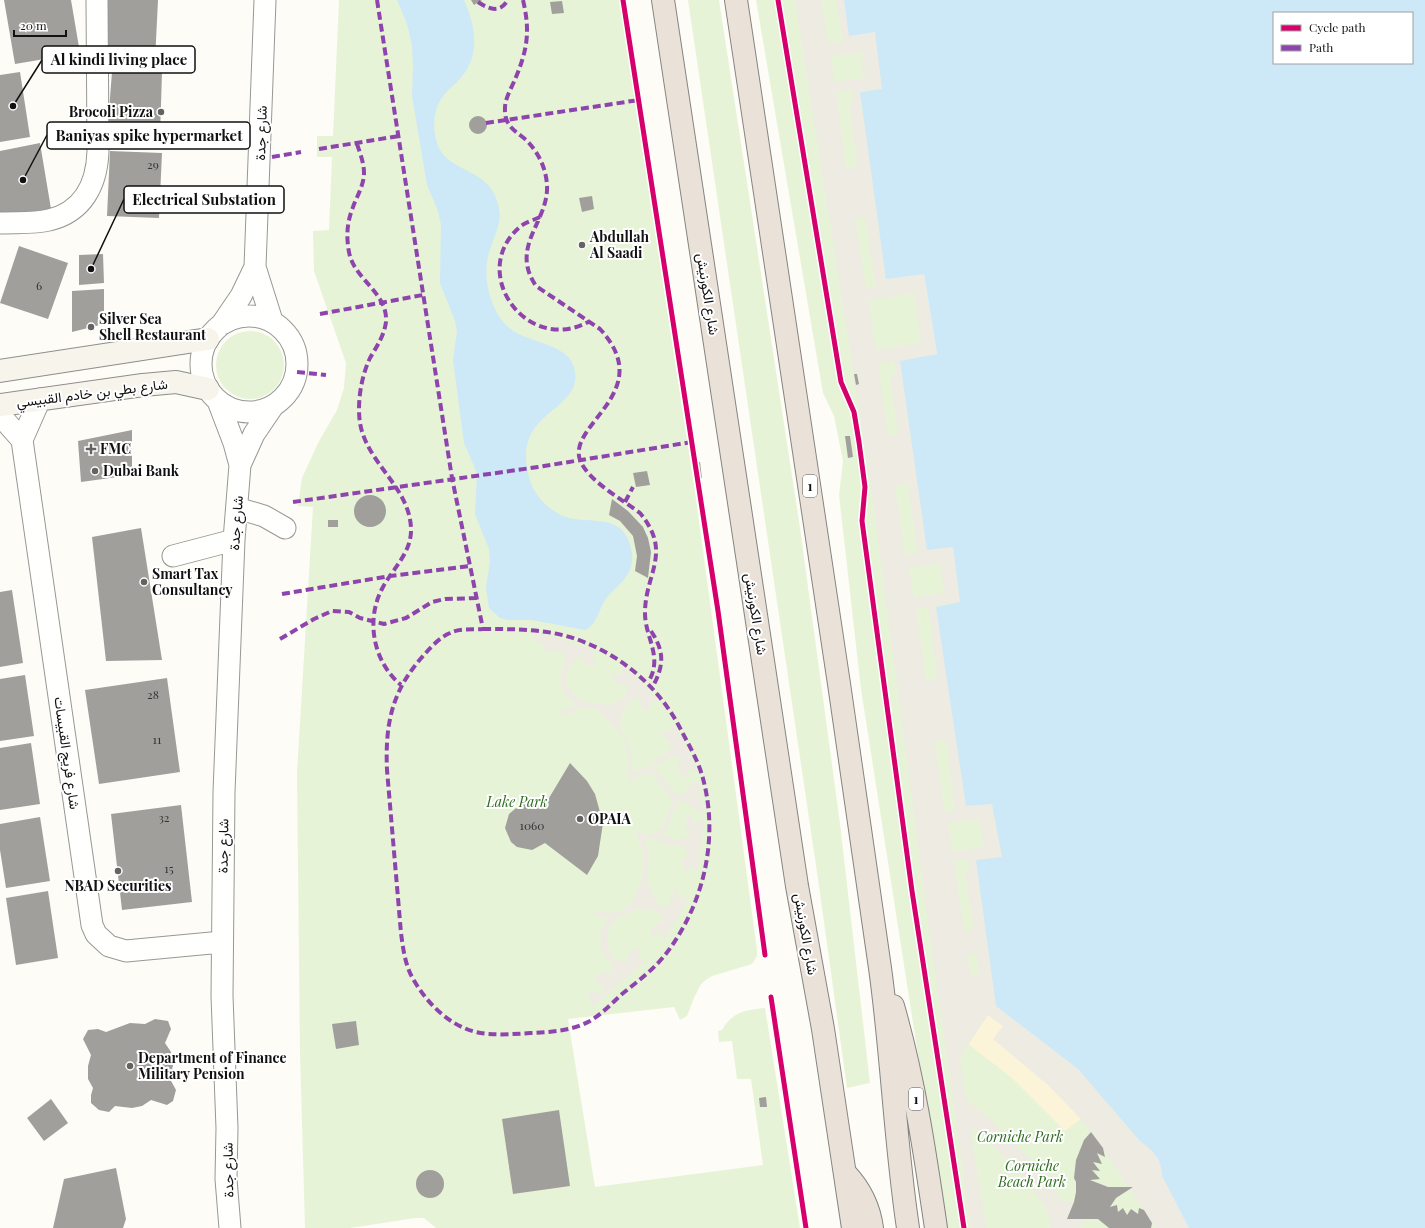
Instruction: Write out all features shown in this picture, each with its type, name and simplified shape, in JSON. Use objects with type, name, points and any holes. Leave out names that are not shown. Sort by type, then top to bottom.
[{"type":"highway","name":"شارع الكورنيش","points":[[663,0],[797,886],[823,1029],[852,1228]]},
{"type":"highway","name":"1","points":[[736,0],[812,497],[880,973],[899,1171],[908,1228]]},
{"type":"highway","name":"1","points":[[880,973],[893,1005],[910,1066],[936,1228]]},
{"type":"highway","points":[[844,1171],[862,1194],[870,1212],[872,1228]]},
{"type":"street","points":[[0,223],[48,220],[63,215],[81,201],[94,182],[98,167],[97,0]]},
{"type":"street","name":"شارع جدة","points":[[265,0],[255,267],[272,321]]},
{"type":"street","name":"شارع جدة","points":[[215,332],[241,296],[255,267]]},
{"type":"street","points":[[246,316],[260,317],[272,321],[282,328],[290,338],[296,350],[298,362],[292,388],[284,398],[273,406],[260,411],[245,412],[230,409],[213,395],[203,377],[201,364],[203,351],[215,332],[234,318],[246,316]]},
{"type":"street","points":[[1,370],[215,332]]},
{"type":"street","name":"شارع بطي بن خادم القبيسي","points":[[0,405],[161,383],[179,383],[213,395]]},
{"type":"street","name":"شارع جدة","points":[[213,395],[232,436],[240,465],[234,540],[224,792],[222,942],[222,996],[227,1128],[226,1179],[230,1228]]},
{"type":"street","points":[[0,416],[22,440],[40,399]]},
{"type":"street","name":"شارع جدة","points":[[240,465],[254,434],[273,406]]},
{"type":"street","name":"شارع فريج القبيسات","points":[[22,440],[92,925],[96,934],[105,944],[117,950],[126,951],[222,942]]},
{"type":"street","points":[[237,508],[264,516],[285,528]]},
{"type":"street","points":[[173,556],[234,540]]},
{"type":"green space","name":"Lake Park","points":[[339,0],[620,0],[696,499],[757,956],[752,964],[712,976],[707,979],[701,984],[687,1016],[680,1020],[674,1007],[568,1019],[595,1187],[763,1165],[751,1079],[737,1079],[732,1041],[719,1042],[718,1031],[722,1030],[730,1019],[740,1013],[765,1008],[800,1228],[436,1228],[424,1218],[415,1218],[350,1228],[305,1228],[300,1053],[297,773],[313,507],[298,506],[302,478],[318,443],[337,410],[344,388],[346,363],[314,271],[313,231],[329,230],[332,157],[317,157],[317,136],[333,136]]},
{"type":"green space","points":[[688,0],[719,0],[800,528],[840,824],[870,1083],[847,1088],[818,879]]},
{"type":"green space","name":"Corniche Park","points":[[756,0],[844,0],[849,35],[875,32],[924,274],[953,547],[992,804],[1162,1176],[1189,1228],[945,1228],[861,689],[839,495],[843,461],[834,416],[823,393]]},
{"type":"green space","points":[[250,331],[263,334],[274,341],[281,352],[284,365],[281,378],[274,389],[263,396],[250,399],[237,396],[226,389],[219,378],[216,365],[219,352],[226,341],[237,334]]},
{"type":"sand","points":[[988,1015],[1003,1026],[994,1039],[1048,1085],[1081,1119],[1065,1131],[1011,1077],[968,1044]]},
{"type":"shaded area","points":[[795,0],[821,0],[828,43],[843,41],[836,0],[844,0],[850,35],[875,32],[882,89],[860,92],[886,279],[924,274],[937,354],[900,361],[927,549],[953,547],[960,602],[936,606],[966,806],[992,804],[1002,857],[976,860],[996,1006],[1078,1069],[1140,1141],[1152,1149],[1162,1167],[1162,1176],[1189,1228],[1155,1228],[1103,1148],[1081,1119],[1048,1085],[993,1039],[1003,1026],[988,1015],[960,1057],[966,1100],[989,1118],[1038,1168],[1062,1201],[1076,1203],[1083,1214],[1083,1222],[1079,1228],[1051,1228],[1047,1208],[1011,1164],[978,1130],[974,1129],[971,1133],[986,1228],[971,1228],[929,930],[871,485]],"holes":[[[862,52],[862,72],[865,72],[866,78],[834,82],[831,56]],[[852,90],[854,101],[849,102],[858,166],[846,168],[836,92]],[[865,216],[876,286],[866,288],[855,219]],[[914,293],[921,343],[876,350],[868,300]],[[894,361],[896,374],[890,375],[898,434],[888,436],[878,363]],[[908,484],[918,553],[905,555],[895,486]],[[940,563],[944,593],[914,598],[909,568]],[[928,607],[938,678],[926,680],[916,609]],[[946,740],[955,811],[945,813],[934,741]],[[979,819],[984,847],[953,852],[948,823]],[[969,859],[970,869],[965,869],[974,930],[964,931],[954,861]],[[976,953],[979,974],[971,975],[967,954]]]},
{"type":"shaded area","points":[[533,633],[554,637],[595,651],[593,653],[593,661],[599,666],[588,666],[579,656],[568,669],[566,676],[567,685],[571,691],[575,696],[584,701],[606,705],[619,701],[626,696],[627,686],[617,684],[611,677],[611,674],[620,675],[622,673],[622,667],[639,679],[658,701],[651,702],[649,710],[645,711],[639,697],[628,702],[622,715],[620,722],[621,728],[630,747],[632,772],[648,767],[654,760],[668,752],[671,745],[663,736],[663,729],[666,731],[671,730],[673,724],[683,740],[698,773],[689,769],[686,773],[687,777],[682,778],[678,769],[679,758],[672,756],[652,768],[659,772],[668,785],[678,795],[686,793],[691,784],[698,778],[703,812],[693,809],[687,801],[679,803],[673,811],[666,831],[662,835],[676,841],[685,838],[690,836],[685,826],[689,814],[694,822],[697,823],[703,819],[702,843],[697,873],[693,867],[685,871],[683,870],[682,863],[688,853],[683,847],[666,845],[656,839],[644,839],[649,852],[647,882],[659,905],[663,907],[669,906],[670,897],[677,888],[679,888],[678,894],[681,898],[688,898],[691,894],[664,941],[660,934],[650,937],[652,928],[663,920],[659,912],[654,910],[633,910],[617,919],[611,925],[606,940],[610,952],[616,959],[625,963],[630,952],[639,948],[641,950],[638,958],[646,960],[592,1007],[588,986],[593,992],[601,994],[605,992],[603,986],[594,981],[599,974],[611,973],[612,963],[605,958],[600,946],[601,931],[608,919],[592,915],[599,911],[614,913],[623,910],[633,901],[640,885],[644,865],[644,854],[638,837],[638,830],[643,834],[650,835],[662,829],[673,801],[652,774],[637,775],[630,782],[627,774],[629,766],[626,746],[619,732],[596,709],[590,707],[580,708],[568,715],[560,712],[576,705],[565,694],[561,685],[560,676],[565,662],[563,652],[547,652],[540,641],[535,642]]},
{"type":"water","points":[[397,0],[464,0],[473,27],[473,53],[466,71],[440,100],[434,118],[435,137],[443,154],[450,161],[479,177],[488,185],[495,195],[500,215],[497,231],[489,253],[486,271],[488,290],[494,308],[504,323],[513,330],[523,336],[556,348],[565,354],[572,362],[575,372],[574,386],[568,396],[537,425],[529,438],[526,455],[529,477],[533,488],[544,503],[559,514],[579,520],[611,523],[619,528],[626,536],[631,548],[632,563],[628,574],[606,598],[596,619],[590,627],[585,630],[532,620],[508,620],[500,618],[489,608],[486,587],[490,562],[489,549],[475,514],[477,473],[464,443],[453,360],[457,331],[455,321],[440,283],[441,225],[438,211],[427,185],[412,96],[412,45],[407,24]]},
{"type":"water","points":[[844,0],[1425,0],[1425,1228],[1189,1228],[1162,1176],[1162,1170],[1153,1152],[1140,1141],[1078,1069],[996,1006],[976,860],[1002,857],[992,804],[966,806],[936,607],[960,602],[953,547],[927,550],[900,361],[937,354],[924,274],[886,279],[860,92],[882,89],[875,32],[849,36]]},
{"type":"building","points":[[4,0],[71,0],[80,53],[15,64]]},
{"type":"building","points":[[101,0],[158,0],[155,61],[98,58]]},
{"type":"building","points":[[471,0],[482,0],[474,5]]},
{"type":"building","points":[[562,1],[564,13],[552,14],[550,2]]},
{"type":"building","points":[[20,72],[30,137],[0,142],[0,75]]},
{"type":"building","points":[[112,72],[162,72],[160,136],[107,136]]},
{"type":"building","points":[[478,116],[484,119],[487,125],[484,131],[478,134],[472,131],[469,125],[472,119]]},
{"type":"building","points":[[40,143],[51,209],[0,218],[0,151]]},
{"type":"building","points":[[110,151],[162,153],[159,218],[107,216]]},
{"type":"building","points":[[592,196],[594,209],[582,212],[579,198]]},
{"type":"building","points":[[19,246],[68,263],[48,319],[0,303]]},
{"type":"building","points":[[103,254],[104,283],[79,285],[79,255]]},
{"type":"building","points":[[104,289],[104,324],[72,332],[72,291]]},
{"type":"building","points":[[854,374],[857,374],[859,384],[856,385]]},
{"type":"building","points":[[132,430],[132,475],[81,482],[78,441]]},
{"type":"building","points":[[845,436],[850,436],[853,457],[848,458]]},
{"type":"building","points":[[700,462],[702,478],[696,479],[694,463]]},
{"type":"building","points":[[647,471],[650,485],[636,487],[633,473]]},
{"type":"building","points":[[367,495],[373,495],[382,499],[386,511],[382,523],[373,527],[367,527],[358,523],[354,514],[354,508],[358,499]]},
{"type":"building","points":[[612,499],[628,511],[643,527],[648,538],[651,552],[648,578],[635,571],[637,556],[633,536],[620,521],[609,515]]},
{"type":"building","points":[[328,520],[338,520],[338,527],[328,527]]},
{"type":"building","points":[[141,528],[162,660],[106,661],[92,537]]},
{"type":"building","points":[[12,590],[23,663],[0,667],[0,592]]},
{"type":"building","points":[[25,675],[34,736],[0,741],[0,679]]},
{"type":"building","points":[[167,678],[180,772],[99,784],[85,690]]},
{"type":"building","points":[[31,743],[40,804],[0,810],[0,748]]},
{"type":"building","points":[[570,763],[587,781],[595,794],[603,823],[598,856],[587,875],[545,843],[532,850],[517,847],[511,842],[505,828],[509,814],[521,804],[536,804],[543,808]]},
{"type":"building","points":[[181,805],[192,902],[122,910],[111,814]]},
{"type":"building","points":[[40,817],[50,881],[6,888],[0,850],[0,824]]},
{"type":"building","points":[[48,891],[58,958],[16,965],[6,898]]},
{"type":"building","name":"Department of Finance Military Pension","points":[[155,1019],[168,1021],[171,1029],[165,1043],[171,1052],[173,1065],[170,1079],[176,1090],[173,1101],[167,1105],[151,1100],[142,1106],[132,1108],[115,1106],[109,1112],[99,1110],[91,1103],[93,1088],[88,1079],[88,1066],[91,1055],[83,1039],[88,1030],[98,1029],[106,1032],[130,1023],[145,1024]]},
{"type":"building","points":[[356,1021],[359,1045],[336,1049],[332,1024]]},
{"type":"building","points":[[766,1097],[767,1107],[760,1107],[759,1098]]},
{"type":"building","points":[[51,1099],[68,1123],[44,1141],[27,1118]]},
{"type":"building","points":[[559,1110],[570,1186],[513,1194],[502,1119]]},
{"type":"building","points":[[1091,1132],[1103,1148],[1105,1157],[1097,1153],[1102,1164],[1093,1162],[1100,1171],[1092,1170],[1100,1179],[1090,1180],[1108,1187],[1133,1187],[1116,1198],[1110,1207],[1117,1205],[1118,1212],[1123,1208],[1127,1215],[1131,1209],[1138,1214],[1139,1208],[1144,1210],[1152,1223],[1151,1228],[1109,1228],[1098,1219],[1067,1219],[1074,1202],[1076,1192],[1076,1182],[1074,1178],[1076,1160],[1084,1140]]},
{"type":"building","points":[[116,1168],[126,1219],[123,1228],[53,1228],[64,1179]]},
{"type":"building","points":[[430,1170],[440,1174],[444,1184],[440,1194],[430,1198],[420,1194],[416,1184],[420,1174]]},
{"type":"marked path","points":[[377,0],[452,478],[483,629]]},
{"type":"marked path","points":[[478,2],[494,9],[502,7],[508,0]]},
{"type":"marked path","points":[[523,0],[527,21],[527,39],[520,67],[506,100],[505,114],[510,126],[530,144],[537,154],[545,172],[547,185],[546,198],[542,211],[528,246],[527,259],[529,272],[536,286],[600,329],[615,351],[620,371],[616,389],[607,405],[586,433],[580,447],[580,460],[584,468],[598,483],[640,513],[650,527],[655,540],[655,563],[646,599],[645,613],[647,630],[654,654],[653,670],[650,679]]},
{"type":"marked path","points":[[486,123],[639,100]]},
{"type":"marked path","points":[[319,149],[399,136]]},
{"type":"marked path","points":[[357,144],[362,158],[364,177],[348,224],[347,235],[349,252],[357,271],[382,302],[386,322],[382,336],[364,373],[359,399],[360,423],[364,438],[371,451],[396,487],[403,500],[409,513],[411,528],[409,545],[377,599],[373,626],[378,652],[391,675],[401,685]]},
{"type":"marked path","points":[[272,157],[301,152]]},
{"type":"marked path","points":[[540,217],[521,226],[506,244],[500,265],[502,285],[511,304],[526,319],[545,328],[567,329],[590,321]]},
{"type":"marked path","points":[[320,314],[423,295]]},
{"type":"marked path","points":[[297,372],[326,375]]},
{"type":"marked path","points":[[293,502],[538,467],[692,442]]},
{"type":"marked path","points":[[625,502],[633,487]]},
{"type":"marked path","points":[[282,594],[390,576],[470,566]]},
{"type":"marked path","points":[[280,639],[314,619],[332,611],[349,612],[360,618],[384,624],[406,618],[432,602],[445,599],[477,598]]},
{"type":"marked path","points":[[483,629],[536,631],[573,638],[610,654],[626,666],[642,679],[669,709],[695,756],[702,775],[707,798],[709,822],[705,870],[699,892],[679,935],[655,966],[603,1012],[590,1021],[569,1029],[546,1032],[489,1034],[465,1028],[444,1016],[426,998],[412,977],[405,956],[401,933],[387,770],[387,737],[389,722],[404,681],[413,668],[436,642],[454,631],[483,629]]},
{"type":"marked path","points":[[651,631],[661,652],[661,666],[652,688]]},
{"type":"cycle path","points":[[623,0],[718,611],[765,955]]},
{"type":"cycle path","points":[[778,0],[841,382],[854,412],[859,442],[865,487],[862,521],[912,891],[964,1228]]},
{"type":"cycle path","points":[[771,997],[806,1228]]},
{"type":"place","name":"Al kindi living place","points":[[13,106]]},
{"type":"place","name":"Brocoli Pizza","points":[[161,112]]},
{"type":"place","name":"Baniyas spike hypermarket","points":[[23,180]]},
{"type":"place","name":"Abdullah Al Saadi","points":[[582,245]]},
{"type":"place","name":"Electrical Substation","points":[[91,269]]},
{"type":"place","name":"Silver Sea Shell Restaurant","points":[[91,327]]},
{"type":"place","name":"FMC","points":[[91,449]]},
{"type":"place","name":"Dubai Bank","points":[[95,471]]},
{"type":"place","name":"Smart Tax Consultancy","points":[[144,582]]},
{"type":"place","name":"OPAIA","points":[[580,819]]},
{"type":"place","name":"NBAD Securities","points":[[118,871]]},
{"type":"place","name":"Department of Finance Military Pension","points":[[130,1066]]},
{"type":"park label","name":"Corniche Beach Park","points":[[1032,1174]]}]
